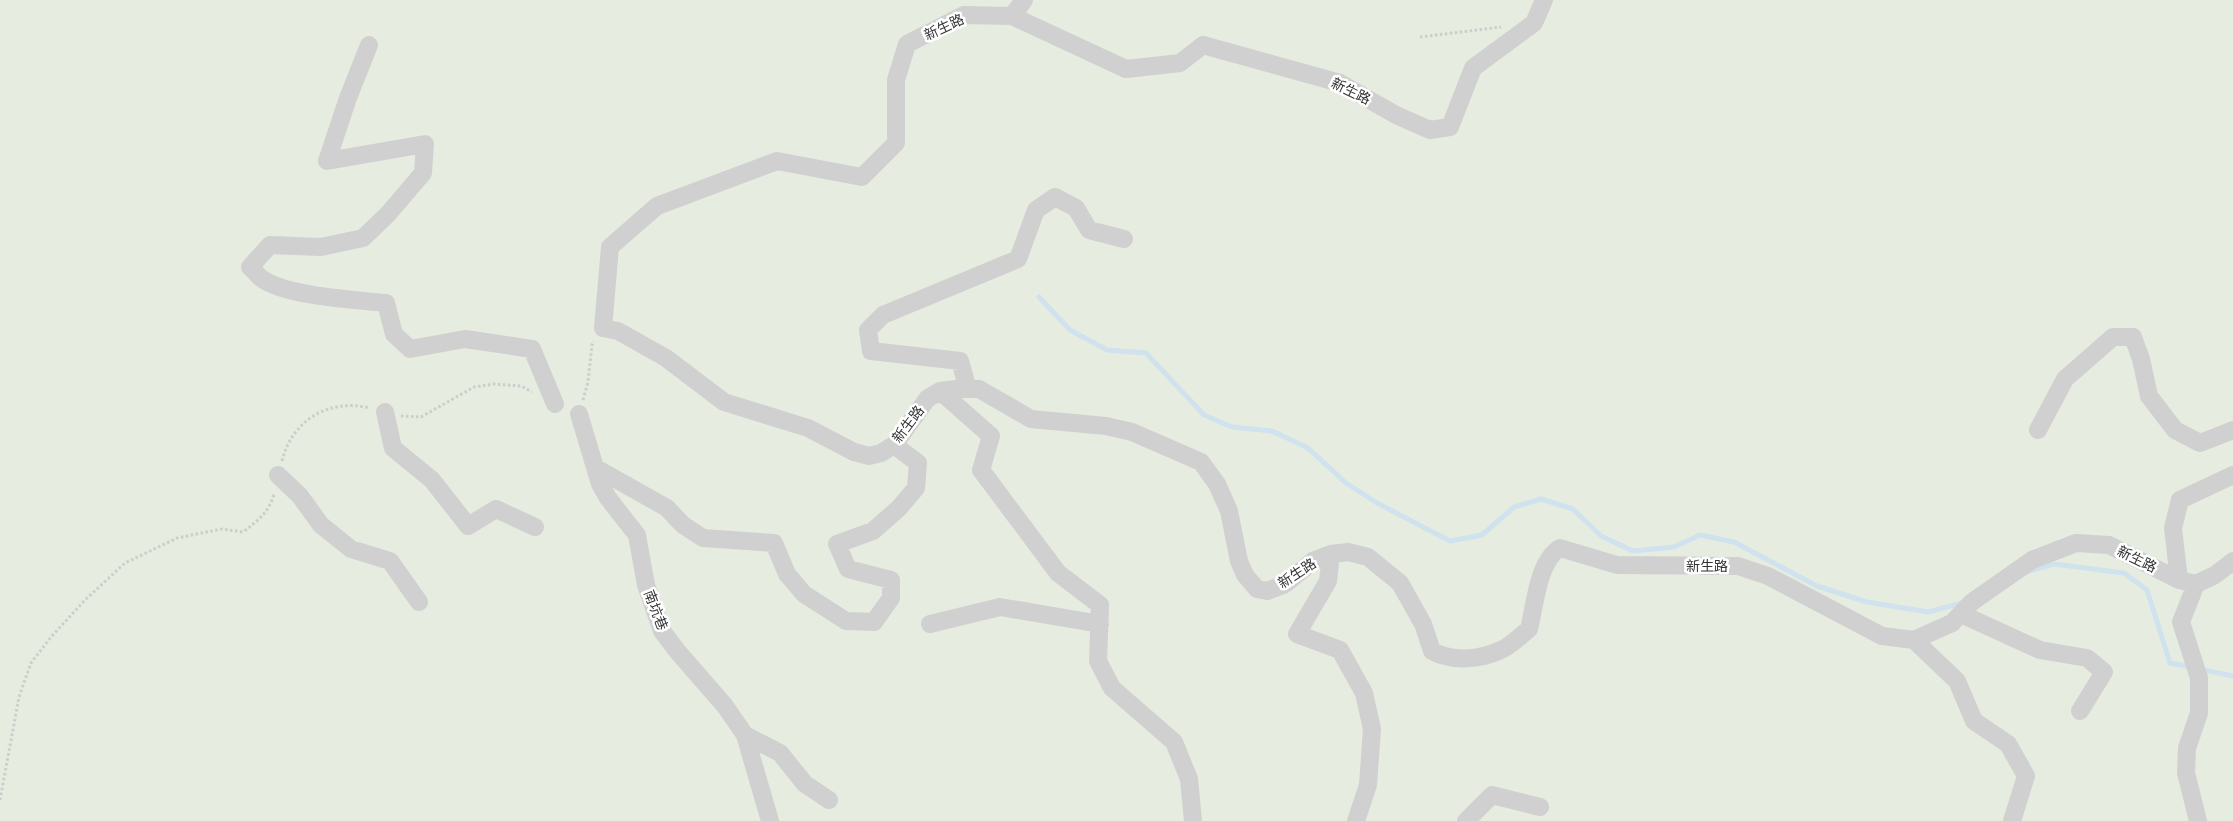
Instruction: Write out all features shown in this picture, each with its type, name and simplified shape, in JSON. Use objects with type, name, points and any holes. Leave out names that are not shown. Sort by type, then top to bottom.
[{"type":"street","points":[[1012,16],[1024,0]]},
{"type":"street","name":"新生路","points":[[1544,0],[1534,23],[1473,68],[1450,127],[1430,130],[1396,115],[1340,83],[1203,45],[1180,63],[1126,69],[1012,16],[964,15],[907,44],[896,80],[896,143],[862,177],[777,161],[657,206],[610,247],[603,328],[618,331],[666,358],[724,402],[808,428],[854,452],[869,456],[881,453],[894,445],[927,399],[940,391],[979,388],[1031,419],[1106,426],[1123,430],[1201,462],[1217,484],[1230,510],[1239,561],[1245,575],[1257,589],[1267,591],[1285,584],[1313,561],[1331,554],[1348,552],[1368,557],[1400,583],[1423,624],[1432,651],[1445,657],[1476,658],[1502,650],[1529,629],[1543,568],[1552,552],[1560,548],[1617,565],[1738,566],[1768,576],[1882,636],[1914,640],[1952,623],[1966,608],[1989,589],[2032,560],[2076,543],[2108,545],[2179,580],[2196,584]]},
{"type":"street","points":[[368,45],[327,161],[425,144],[423,172],[388,214],[362,238],[321,247],[270,245],[250,267],[261,279],[278,286],[320,296],[386,304],[394,334],[410,349],[464,339],[532,350],[555,404]]},
{"type":"street","points":[[968,389],[960,361],[871,351],[868,330],[883,315],[1018,259],[1036,210],[1055,197],[1076,208],[1089,230],[1124,239]]},
{"type":"street","points":[[2038,430],[2065,379],[2113,337],[2133,337],[2141,359],[2148,396],[2176,430],[2200,443],[2233,430]]},
{"type":"street","points":[[940,391],[991,436],[981,470],[1058,573],[1100,605],[1098,661],[1112,688],[1174,742],[1189,779],[1193,821]]},
{"type":"street","points":[[385,412],[393,448],[432,480],[468,526],[496,509],[535,527]]},
{"type":"street","name":"南坑巷","points":[[579,414],[600,484],[608,498],[637,535],[646,585],[662,631],[725,706],[745,735],[770,821]]},
{"type":"street","points":[[596,468],[667,508],[683,525],[703,538],[774,543],[787,574],[804,594],[846,621],[874,622],[891,598],[891,580],[848,569],[836,544],[873,531],[899,508],[916,488],[918,463],[894,445]]},
{"type":"street","points":[[278,475],[300,496],[321,525],[351,550],[390,561],[419,602]]},
{"type":"street","points":[[2179,580],[2173,528],[2180,500],[2233,475]]},
{"type":"street","points":[[1331,554],[1328,581],[1297,634],[1340,650],[1364,693],[1372,729],[1368,784],[1356,821]]},
{"type":"street","points":[[2198,821],[2186,774],[2187,748],[2199,713],[2199,678],[2180,622],[2196,584],[2215,575],[2233,561]]},
{"type":"street","points":[[930,624],[1000,607],[1100,624]]},
{"type":"street","points":[[1966,608],[2040,650],[2087,658],[2104,672],[2080,711]]},
{"type":"street","points":[[1914,640],[1957,681],[1974,720],[2008,744],[2026,776],[2012,821]]},
{"type":"street","points":[[745,735],[780,753],[805,784],[829,800]]},
{"type":"street","points":[[1466,821],[1492,795],[1540,807]]},
{"type":"path","points":[[1420,37],[1506,26]]},
{"type":"path","points":[[579,414],[588,382],[592,345],[603,328]]},
{"type":"path","points":[[0,800],[19,697],[31,664],[51,637],[85,600],[125,563],[177,538],[222,529],[243,532],[262,518],[272,502],[284,453],[292,435],[305,420],[328,409],[358,405],[402,416],[421,417],[474,387],[494,384],[522,386],[555,404]]},
{"type":"shaded area","points":[[0,0],[2233,0],[2233,821],[0,821]]},
{"type":"waterway","points":[[1039,297],[1070,330],[1107,350],[1146,353],[1204,415],[1232,427],[1272,431],[1308,448],[1346,483],[1377,503],[1450,541],[1482,535],[1514,507],[1541,499],[1573,509],[1601,536],[1633,551],[1674,547],[1700,535],[1734,542],[1817,586],[1867,602],[1928,612],[1962,603]]},
{"type":"waterway","points":[[2026,572],[2054,564],[2124,573],[2147,590],[2170,663],[2191,667]]},
{"type":"waterway","points":[[2199,669],[2233,676]]}]
